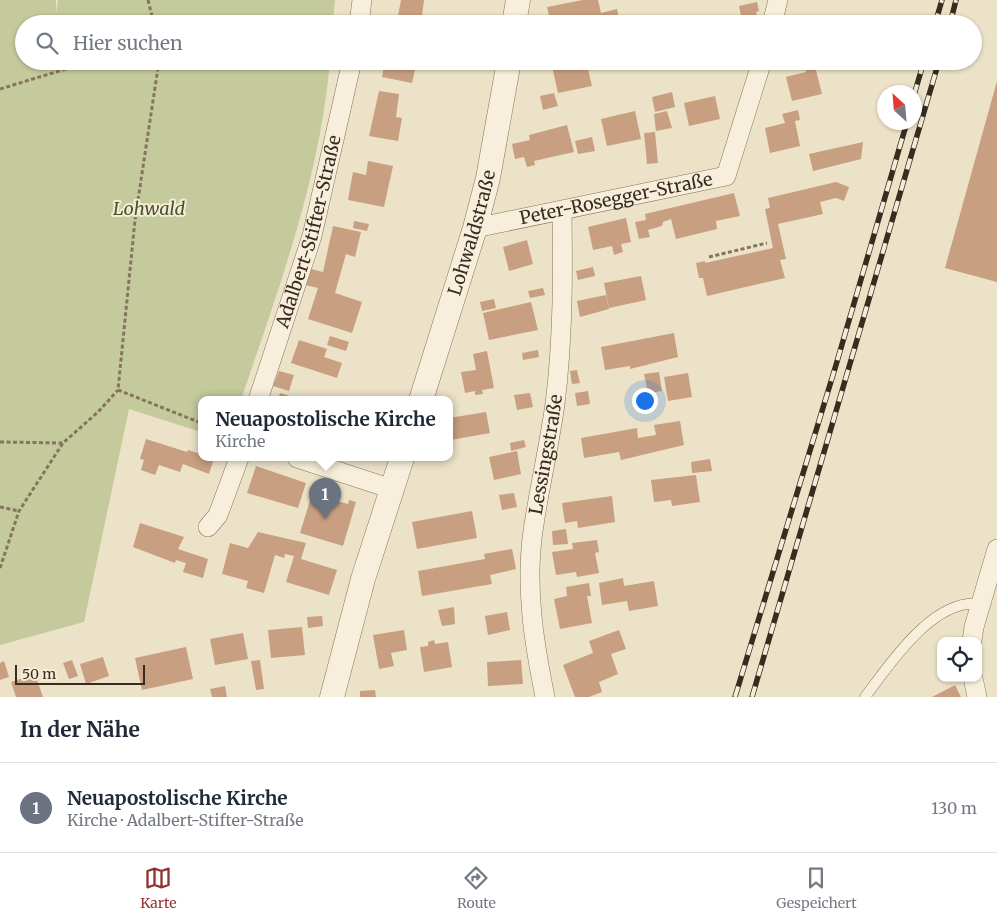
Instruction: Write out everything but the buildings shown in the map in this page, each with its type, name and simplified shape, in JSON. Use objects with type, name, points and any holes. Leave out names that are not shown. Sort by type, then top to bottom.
[{"type":"street","points":[[360,15],[362,0]]},
{"type":"street","points":[[516,15],[518,0]]},
{"type":"street","points":[[774,15],[778,0]]},
{"type":"street","name":"Adalbert-Stifter-Straße","points":[[259,396],[312,236],[350,70]]},
{"type":"street","name":"Lohwaldstraße","points":[[422,396],[475,228],[488,178],[507,70]]},
{"type":"street","name":"Peter-Rosegger-Straße","points":[[475,228],[726,176],[759,70]]},
{"type":"street","name":"Lessingstraße","points":[[545,697],[536,654],[531,603],[530,564],[533,532],[558,376],[563,287],[562,211]]},
{"type":"street","points":[[208,528],[218,515],[237,461]]},
{"type":"street","points":[[306,461],[392,489]]},
{"type":"street","points":[[327,696],[401,461]]},
{"type":"street","points":[[973,637],[980,604],[997,549]]},
{"type":"street","points":[[974,682],[977,697]]},
{"type":"lane","points":[[865,697],[901,650],[931,620],[963,605],[980,604]]},
{"type":"path","points":[[148,0],[152,15]]},
{"type":"path","points":[[0,89],[62,70]]},
{"type":"path","points":[[0,568],[19,511],[63,443],[98,412],[118,390],[135,220],[158,70]]},
{"type":"path","points":[[709,257],[767,243]]},
{"type":"path","points":[[118,390],[198,422]]},
{"type":"path","points":[[0,442],[63,443]]},
{"type":"path","points":[[0,507],[19,511]]},
{"type":"green space","name":"Lohwald","points":[[0,0],[56,0],[56,13],[58,0],[335,0],[334,15],[15,15],[15,70],[329,70],[317,148],[296,234],[242,396],[198,396],[198,431],[129,409],[84,622],[0,645]]},
{"type":"railway","points":[[938,15],[942,0]]},
{"type":"railway","points":[[952,15],[956,0]]},
{"type":"railway","points":[[917,85],[921,70]]},
{"type":"railway","points":[[752,697],[936,70]]},
{"type":"railway","points":[[735,697],[836,365],[905,130]]},
{"type":"place","name":"Neuapostolische Kirche","points":[[325,519]]}]
